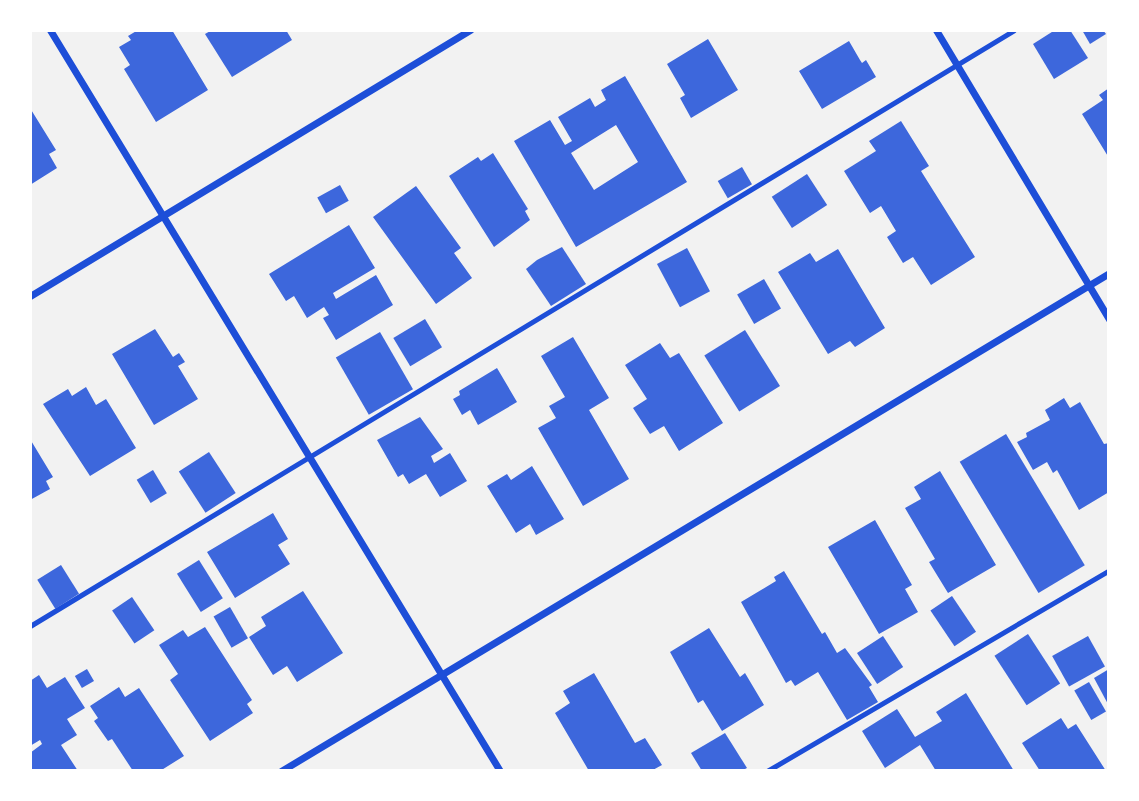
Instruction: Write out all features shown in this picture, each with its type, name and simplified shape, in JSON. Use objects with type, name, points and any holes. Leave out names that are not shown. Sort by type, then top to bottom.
[{"type":"street","points":[[50,30],[500,771]]},
{"type":"street","points":[[30,296],[470,30]]},
{"type":"street","points":[[936,30],[1109,319]]},
{"type":"street","points":[[281,771],[1109,273]]},
{"type":"lane","points":[[30,626],[1014,30]]},
{"type":"lane","points":[[767,771],[1109,570]]},
{"type":"building","points":[[138,30],[172,30],[208,90],[156,122],[124,69],[130,65],[119,47],[131,40],[128,36]]},
{"type":"building","points":[[212,30],[286,30],[292,40],[232,77],[205,34]]},
{"type":"building","points":[[1055,30],[1070,30],[1088,58],[1054,79],[1033,44]]},
{"type":"building","points":[[1082,30],[1103,30],[1106,34],[1090,44]]},
{"type":"building","points":[[708,39],[738,90],[691,118],[680,98],[685,95],[667,64]]},
{"type":"building","points":[[849,41],[862,63],[866,60],[876,77],[822,109],[799,71]]},
{"type":"building","points":[[625,76],[687,182],[576,247],[514,141],[550,120],[565,145],[572,141],[558,117],[590,98],[595,107],[606,100],[601,90]],"holes":[[[616,125],[638,162],[594,190],[571,153]]]},
{"type":"building","points":[[1109,88],[1109,158],[1082,114],[1103,100],[1099,95]]},
{"type":"building","points":[[30,108],[56,150],[49,154],[57,168],[30,185]]},
{"type":"building","points":[[901,121],[929,166],[921,171],[975,257],[931,285],[913,257],[903,263],[887,237],[896,231],[881,206],[870,213],[844,171],[876,151],[869,141]]},
{"type":"building","points":[[493,153],[528,209],[525,211],[530,220],[494,247],[449,176],[478,157],[481,161]]},
{"type":"building","points":[[742,167],[752,184],[728,198],[718,181]]},
{"type":"building","points":[[807,174],[827,205],[792,228],[772,197]]},
{"type":"building","points":[[340,185],[349,201],[326,213],[317,198]]},
{"type":"building","points":[[416,186],[461,248],[454,253],[472,278],[436,304],[373,217]]},
{"type":"building","points":[[349,225],[375,268],[333,293],[336,299],[376,275],[393,305],[336,340],[323,318],[329,315],[324,307],[307,318],[294,296],[286,301],[269,274]]},
{"type":"building","points":[[562,247],[586,284],[551,306],[526,269]]},
{"type":"building","points":[[687,248],[710,291],[680,307],[657,264]]},
{"type":"building","points":[[838,249],[885,328],[855,347],[850,341],[828,354],[778,272],[810,253],[816,262]]},
{"type":"building","points":[[764,279],[781,308],[754,324],[737,294]]},
{"type":"building","points":[[425,319],[442,347],[410,366],[393,338]]},
{"type":"building","points":[[155,329],[173,357],[179,353],[185,362],[178,366],[198,399],[154,425],[112,354]]},
{"type":"building","points":[[745,330],[780,386],[739,411],[704,355]]},
{"type":"building","points":[[380,332],[413,389],[369,415],[336,358]]},
{"type":"building","points":[[573,337],[609,398],[589,410],[629,479],[583,506],[538,428],[556,418],[549,406],[565,397],[541,356]]},
{"type":"building","points":[[660,343],[670,358],[679,353],[723,423],[679,451],[664,426],[650,434],[633,408],[647,399],[625,365]]},
{"type":"building","points":[[497,368],[517,402],[478,425],[470,410],[462,415],[453,399],[460,395],[459,391]]},
{"type":"building","points":[[86,387],[96,405],[106,399],[136,448],[90,476],[43,404],[68,389],[72,396]]},
{"type":"building","points":[[1064,398],[1070,408],[1080,402],[1104,444],[1109,443],[1109,492],[1079,510],[1057,470],[1053,473],[1047,462],[1033,470],[1017,442],[1027,437],[1026,433],[1050,420],[1045,410]]},
{"type":"building","points":[[420,417],[443,449],[431,456],[434,463],[450,453],[467,481],[440,497],[426,474],[409,484],[403,474],[398,477],[377,440]]},
{"type":"building","points":[[1006,434],[1085,565],[1039,593],[960,462]]},
{"type":"building","points":[[30,439],[53,477],[46,481],[50,489],[30,500]]},
{"type":"building","points":[[209,452],[236,493],[205,513],[179,472]]},
{"type":"building","points":[[532,466],[564,519],[536,535],[530,524],[516,533],[487,486],[507,474],[511,480]]},
{"type":"building","points":[[153,470],[167,493],[151,503],[137,480]]},
{"type":"building","points":[[940,471],[996,565],[948,593],[929,562],[935,559],[905,508],[921,499],[914,487]]},
{"type":"building","points":[[273,513],[288,539],[278,545],[290,564],[235,598],[207,552]]},
{"type":"building","points":[[875,520],[912,585],[905,589],[918,612],[879,634],[828,547]]},
{"type":"building","points":[[199,560],[223,598],[201,612],[177,574]]},
{"type":"building","points":[[61,565],[79,594],[55,609],[37,580]]},
{"type":"building","points":[[784,571],[822,634],[825,632],[837,653],[845,648],[872,685],[869,687],[878,702],[847,720],[818,672],[795,686],[791,680],[786,683],[741,602],[776,581],[774,577]]},
{"type":"building","points":[[303,591],[343,653],[297,682],[287,666],[273,675],[249,637],[266,626],[261,617]]},
{"type":"building","points":[[952,596],[976,632],[954,646],[930,611]]},
{"type":"building","points":[[132,597],[154,630],[134,644],[112,610]]},
{"type":"building","points":[[230,607],[248,638],[232,648],[214,616]]},
{"type":"building","points":[[205,627],[252,700],[247,704],[253,713],[210,741],[170,680],[178,674],[159,645],[183,630],[188,637]]},
{"type":"building","points":[[709,628],[740,677],[745,673],[764,705],[722,731],[703,700],[698,703],[670,652]]},
{"type":"building","points":[[1028,634],[1060,683],[1027,705],[994,656]]},
{"type":"building","points":[[883,636],[903,667],[877,684],[857,653]]},
{"type":"building","points":[[1088,636],[1105,667],[1069,686],[1052,656]]},
{"type":"building","points":[[87,669],[94,681],[82,688],[75,676]]},
{"type":"building","points":[[1109,669],[1109,706],[1094,678]]},
{"type":"building","points":[[594,673],[635,743],[645,738],[662,765],[651,771],[589,771],[555,713],[570,703],[563,691]]},
{"type":"building","points":[[39,675],[47,688],[65,677],[85,708],[67,719],[77,735],[61,745],[78,771],[30,771],[30,753],[42,744],[40,740],[30,746],[30,681]]},
{"type":"building","points":[[1089,682],[1106,711],[1091,720],[1074,690]]},
{"type":"building","points":[[119,687],[125,697],[139,688],[184,756],[160,771],[133,771],[112,739],[108,741],[94,721],[98,718],[90,706]]},
{"type":"building","points":[[966,693],[1014,771],[936,771],[920,745],[885,768],[862,731],[897,709],[915,737],[942,721],[936,712]]},
{"type":"building","points":[[1061,718],[1068,729],[1076,724],[1106,771],[1040,771],[1022,743]]},
{"type":"building","points":[[725,733],[747,768],[741,771],[702,771],[691,753]]}]
